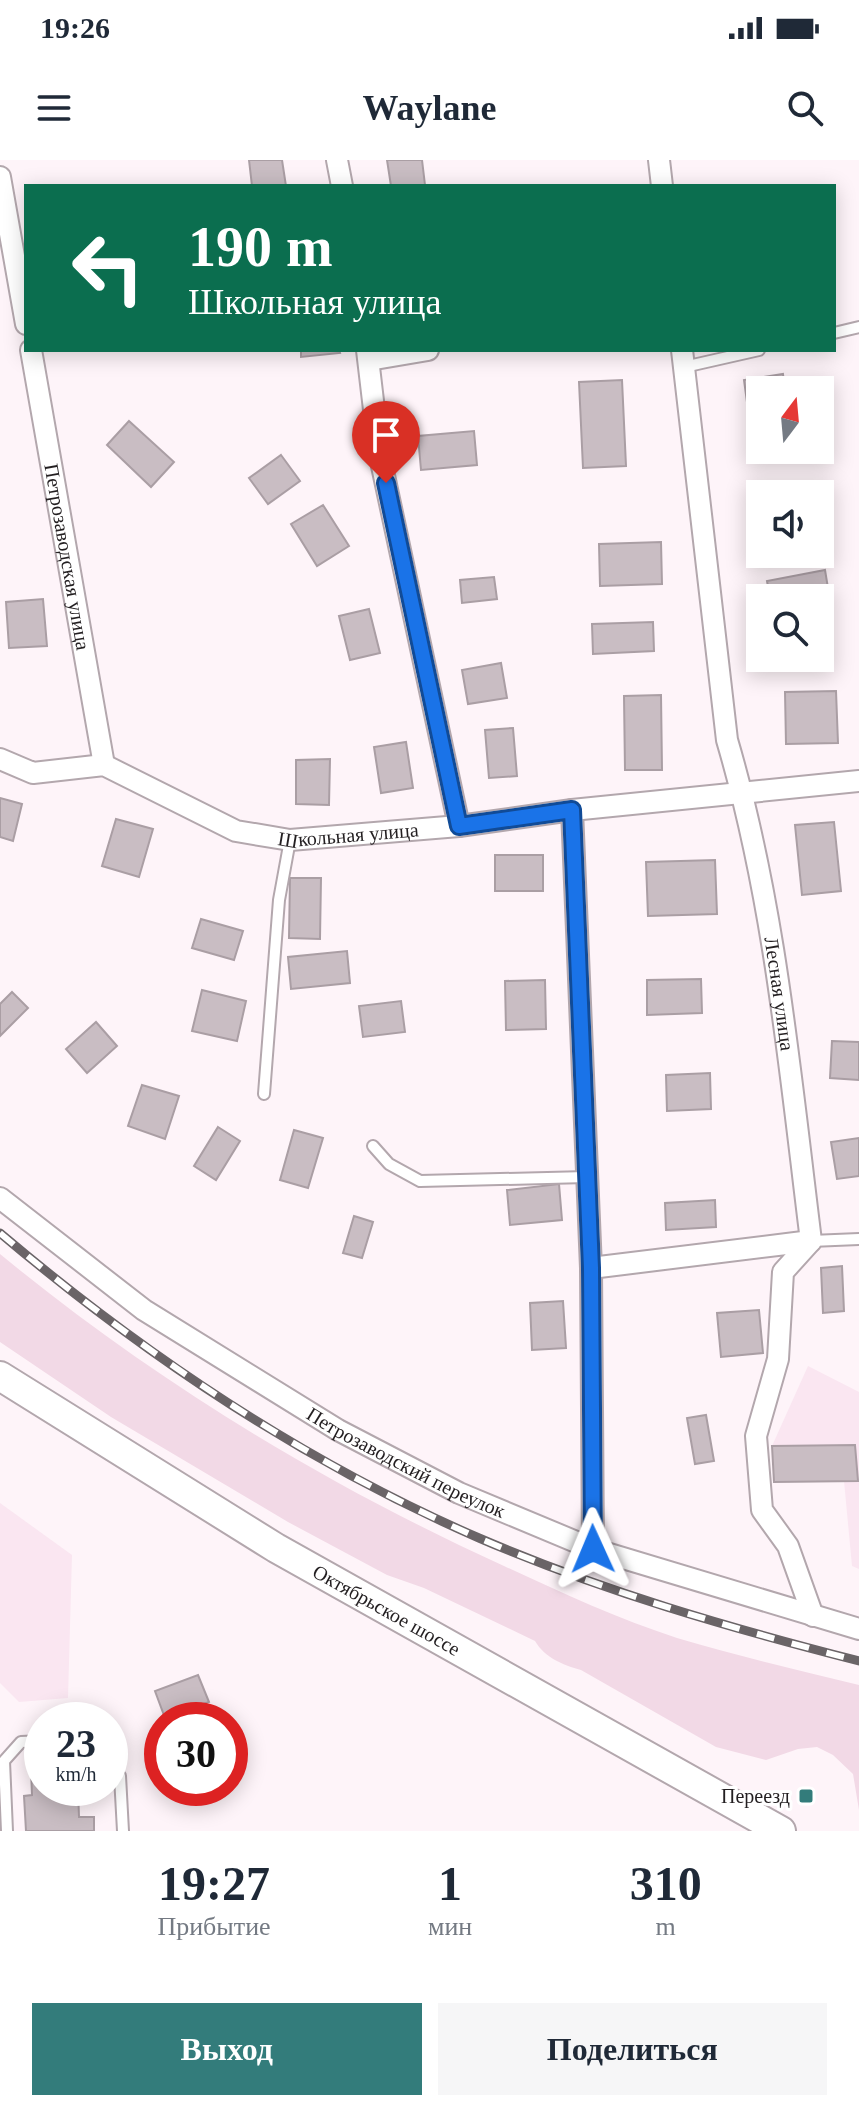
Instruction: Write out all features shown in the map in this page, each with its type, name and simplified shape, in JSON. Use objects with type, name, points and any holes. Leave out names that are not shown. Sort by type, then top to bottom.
[{"type":"main road","name":"Октябрьское шоссе","points":[[3,1382],[276,1548],[781,1831]]},
{"type":"street","points":[[337,160],[342,184]]},
{"type":"street","points":[[659,160],[662,184]]},
{"type":"street","points":[[0,177],[24,313]]},
{"type":"street","name":"Петрозаводская улица","points":[[31,352],[104,765]]},
{"type":"street","points":[[404,352],[368,355],[379,452],[459,826]]},
{"type":"street","name":"Лесная улица","points":[[683,359],[727,740],[742,792],[773,942],[811,1241]]},
{"type":"street","points":[[0,759],[33,773],[104,765]]},
{"type":"street","name":"Школьная улица","points":[[104,765],[236,831],[290,840],[459,826],[572,810],[859,781]]},
{"type":"street","points":[[572,810],[591,1268],[593,1549]]},
{"type":"street","name":"Петрозаводский переулок","points":[[0,1198],[144,1310],[338,1430],[459,1493],[593,1549],[859,1629]]},
{"type":"street","points":[[591,1268],[811,1241]]},
{"type":"street","points":[[811,1241],[783,1272],[778,1359],[756,1436],[762,1510],[788,1546],[813,1616]]},
{"type":"lane","points":[[836,333],[859,327]]},
{"type":"lane","points":[[683,359],[742,352]]},
{"type":"lane","points":[[264,1094],[279,900],[290,840]]},
{"type":"lane","points":[[373,1146],[389,1164],[420,1181],[587,1177]]},
{"type":"lane","points":[[811,1241],[859,1239]]},
{"type":"lane","points":[[7,1831],[4,1761],[24,1742]]},
{"type":"lane","points":[[122,1806],[123,1831]]},
{"type":"shaded area","points":[[0,1254],[58,1300],[179,1386],[306,1464],[437,1534],[568,1595],[655,1631],[859,1685],[859,1810],[853,1774],[833,1755],[817,1747],[798,1749],[766,1760],[716,1747],[581,1670],[555,1660],[535,1641],[424,1588],[387,1575],[288,1522],[111,1417],[0,1342]]},
{"type":"shaded area","points":[[808,1366],[859,1392],[859,1569],[852,1566],[844,1481],[858,1480],[855,1445],[772,1446]]},
{"type":"shaded area","points":[[0,1503],[72,1555],[68,1698],[19,1702],[0,1683]]},
{"type":"building","points":[[249,160],[282,160],[286,184],[252,184]]},
{"type":"building","points":[[387,160],[422,160],[425,184],[391,184]]},
{"type":"building","points":[[301,352],[340,353],[301,357]]},
{"type":"building","points":[[622,380],[626,466],[583,468],[579,382]]},
{"type":"building","points":[[129,421],[174,462],[151,487],[107,445]]},
{"type":"building","points":[[474,431],[477,465],[421,470],[418,436]]},
{"type":"building","points":[[281,455],[300,481],[268,504],[249,478]]},
{"type":"building","points":[[323,505],[349,546],[317,566],[291,524]]},
{"type":"building","points":[[661,542],[662,584],[600,586],[599,544]]},
{"type":"building","points":[[825,570],[827,584],[768,584],[767,581]]},
{"type":"building","points":[[494,577],[497,599],[462,603],[460,580]]},
{"type":"building","points":[[43,599],[47,646],[9,648],[6,602]]},
{"type":"building","points":[[369,609],[380,653],[350,660],[339,616]]},
{"type":"building","points":[[653,622],[654,651],[593,654],[592,624]]},
{"type":"building","points":[[501,663],[507,698],[468,704],[462,670]]},
{"type":"building","points":[[836,691],[838,743],[786,744],[785,692]]},
{"type":"building","points":[[661,695],[662,770],[625,770],[624,696]]},
{"type":"building","points":[[513,728],[517,776],[489,778],[485,730]]},
{"type":"building","points":[[406,742],[413,788],[381,793],[374,747]]},
{"type":"building","points":[[330,759],[329,805],[296,804],[296,760]]},
{"type":"building","points":[[0,798],[22,804],[13,841],[0,837]]},
{"type":"building","points":[[116,819],[153,829],[139,877],[102,866]]},
{"type":"building","points":[[834,822],[841,891],[802,895],[795,825]]},
{"type":"building","points":[[495,855],[543,855],[543,891],[495,891]]},
{"type":"building","points":[[715,860],[717,914],[648,916],[646,862]]},
{"type":"building","points":[[290,878],[321,878],[320,939],[289,938]]},
{"type":"building","points":[[201,919],[243,931],[234,960],[192,948]]},
{"type":"building","points":[[347,951],[350,983],[291,989],[288,957]]},
{"type":"building","points":[[701,979],[702,1013],[647,1015],[647,980]]},
{"type":"building","points":[[545,980],[546,1029],[506,1030],[505,981]]},
{"type":"building","points":[[202,990],[246,1001],[237,1041],[192,1031]]},
{"type":"building","points":[[12,992],[28,1008],[0,1036],[0,1004]]},
{"type":"building","points":[[401,1001],[405,1032],[363,1037],[359,1006]]},
{"type":"building","points":[[96,1022],[117,1046],[87,1073],[66,1049]]},
{"type":"building","points":[[832,1041],[859,1042],[859,1080],[830,1078]]},
{"type":"building","points":[[710,1073],[711,1109],[667,1111],[666,1075]]},
{"type":"building","points":[[142,1085],[179,1096],[165,1139],[128,1126]]},
{"type":"building","points":[[218,1127],[240,1141],[216,1180],[194,1166]]},
{"type":"building","points":[[294,1130],[323,1138],[308,1188],[280,1180]]},
{"type":"building","points":[[859,1138],[859,1176],[837,1179],[831,1142]]},
{"type":"building","points":[[559,1184],[562,1220],[510,1225],[507,1190]]},
{"type":"building","points":[[715,1200],[716,1227],[666,1230],[665,1203]]},
{"type":"building","points":[[354,1216],[373,1222],[362,1258],[343,1253]]},
{"type":"building","points":[[842,1266],[844,1311],[823,1313],[821,1268]]},
{"type":"building","points":[[563,1301],[566,1348],[532,1350],[530,1303]]},
{"type":"building","points":[[759,1310],[763,1353],[721,1357],[717,1313]]},
{"type":"building","points":[[706,1415],[714,1461],[695,1464],[687,1418]]},
{"type":"building","points":[[855,1445],[858,1481],[774,1482],[772,1446]]},
{"type":"building","points":[[198,1675],[209,1702],[159,1702],[155,1691]]},
{"type":"building","points":[[25,1806],[79,1806],[79,1817],[94,1817],[94,1831],[26,1831]]},
{"type":"railway","points":[[0,1233],[111,1321],[228,1403],[351,1476],[415,1508],[525,1557],[619,1592],[859,1661]]},
{"type":"place","name":"Переезд","points":[[806,1796]]},
{"type":"route","points":[[386,483],[459,826],[572,810],[591,1268],[593,1549]]}]
